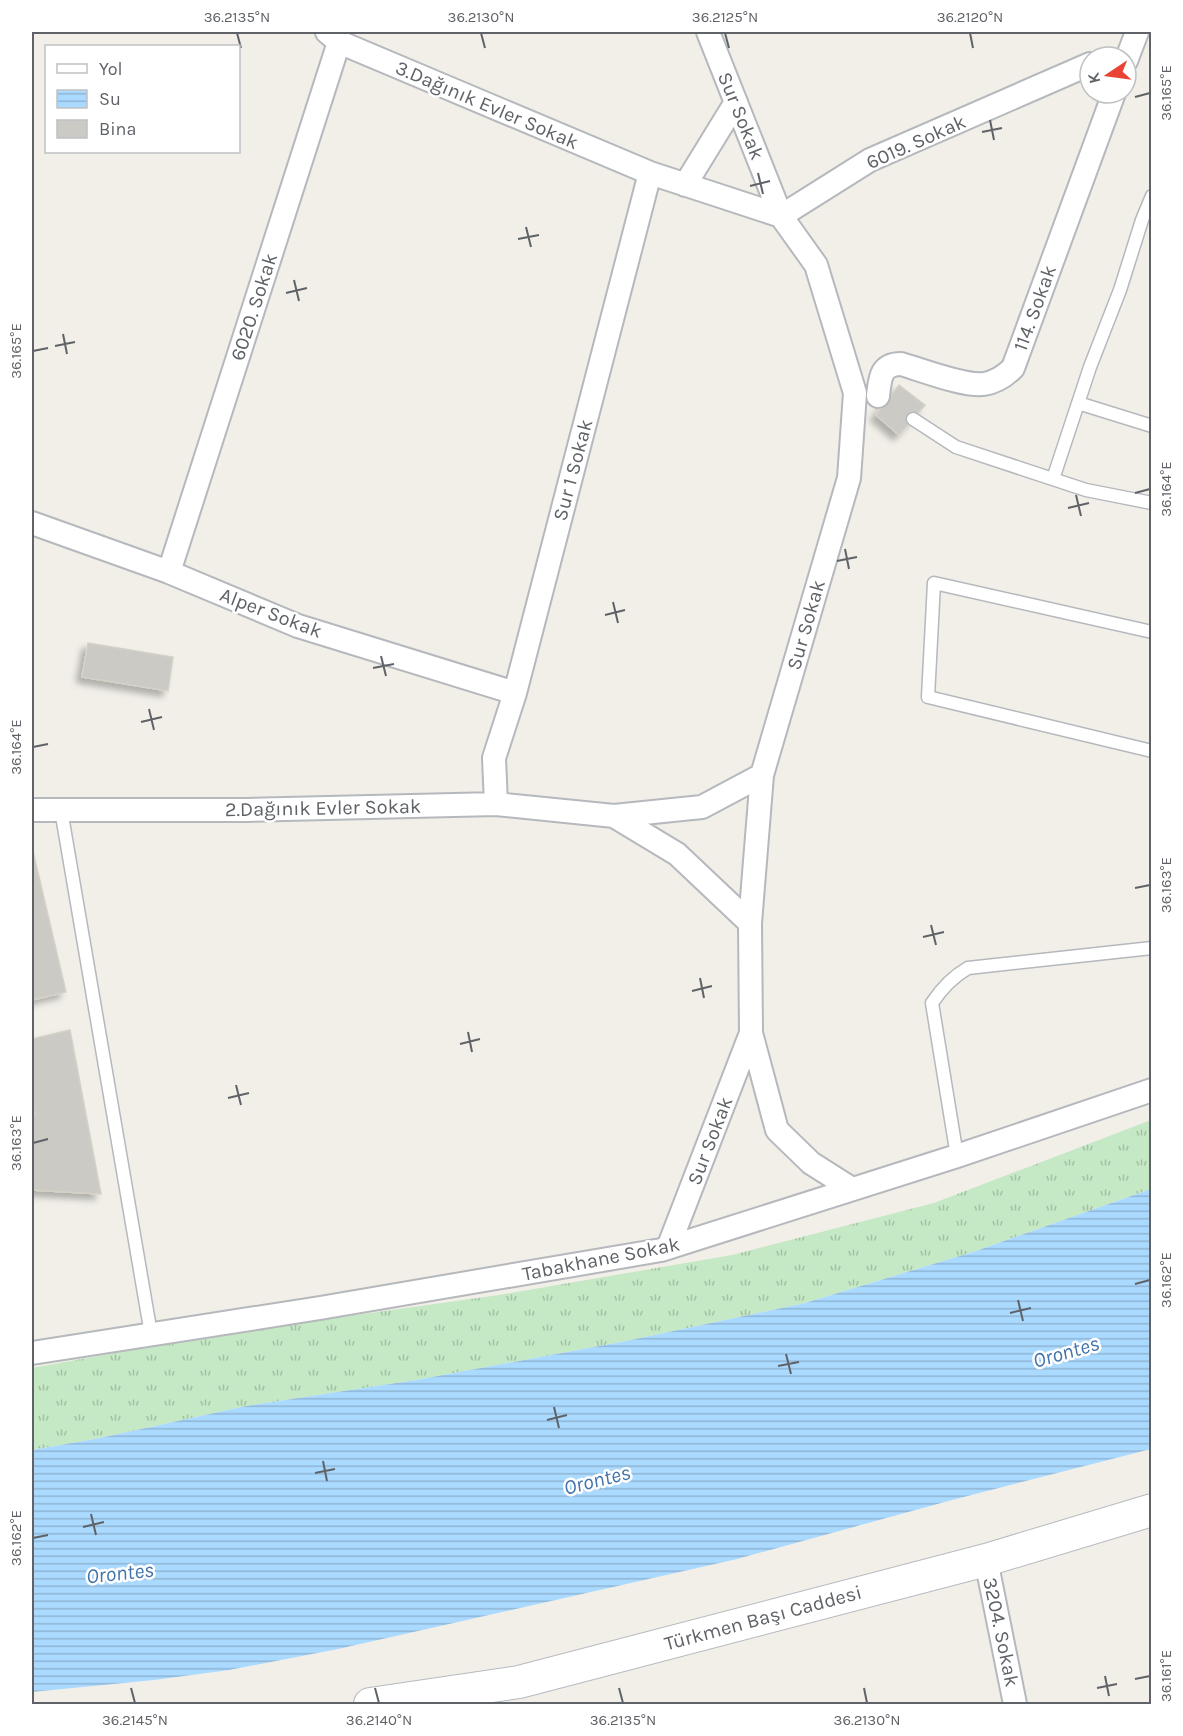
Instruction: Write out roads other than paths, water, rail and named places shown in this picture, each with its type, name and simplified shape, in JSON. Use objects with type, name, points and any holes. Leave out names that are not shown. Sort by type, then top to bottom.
[{"type":"main road","name":"Türkmen Başı Caddesi","points":[[370,1704],[519,1682],[986,1560],[1152,1510]]},
{"type":"street","name":"Sur Sokak","points":[[708,32],[781,216],[816,265],[855,393],[849,478],[762,775],[750,923],[751,1033],[777,1130],[811,1163],[852,1189]]},
{"type":"street","name":"3.Dağınık Evler Sokak","points":[[333,37],[650,173]]},
{"type":"street","name":"6020. Sokak","points":[[169,572],[333,37]]},
{"type":"street","name":"6019. Sokak","points":[[781,216],[870,160],[1078,69]]},
{"type":"street","points":[[686,185],[736,102]]},
{"type":"street","name":"114. Sokak","points":[[883,397],[880,376],[884,370],[896,364],[968,383],[982,384],[995,381],[1013,368],[1110,105]]},
{"type":"street","points":[[650,173],[781,216]]},
{"type":"street","name":"Sur 1 Sokak","points":[[496,804],[494,758],[515,693],[650,173]]},
{"type":"street","name":"Alper Sokak","points":[[32,523],[169,572],[298,626],[515,693]]},
{"type":"street","name":"2.Dağınık Evler Sokak","points":[[32,810],[246,810],[496,804],[614,816],[702,807],[762,775]]},
{"type":"street","name":"2.Dağınık Evler Sokak","points":[[614,816],[677,854],[750,923]]},
{"type":"street","name":"Sur Sokak","points":[[668,1248],[751,1033]]},
{"type":"street","name":"Tabakhane Sokak","points":[[32,1353],[367,1300],[668,1248],[957,1156],[1152,1090]]},
{"type":"street","name":"3204. Sokak","points":[[986,1560],[1016,1704]]},
{"type":"lane","points":[[1053,479],[1090,367],[1120,290],[1152,196]]},
{"type":"lane","points":[[855,393],[883,397]]},
{"type":"lane","points":[[1078,403],[1152,426]]},
{"type":"lane","points":[[913,419],[956,447],[1086,490],[1152,503]]},
{"type":"lane","points":[[1152,632],[934,583],[928,697],[1152,751]]},
{"type":"lane","points":[[61,810],[152,1334]]},
{"type":"lane","points":[[957,1156],[932,1004],[945,985],[968,968],[1152,948]]},
{"type":"water","name":"Orontes","points":[[1151,1189],[1151,1449],[952,1500],[737,1559],[338,1649],[229,1670],[32,1692],[32,1450],[100,1438],[246,1406],[416,1380],[626,1341],[805,1303],[973,1252]]}]
